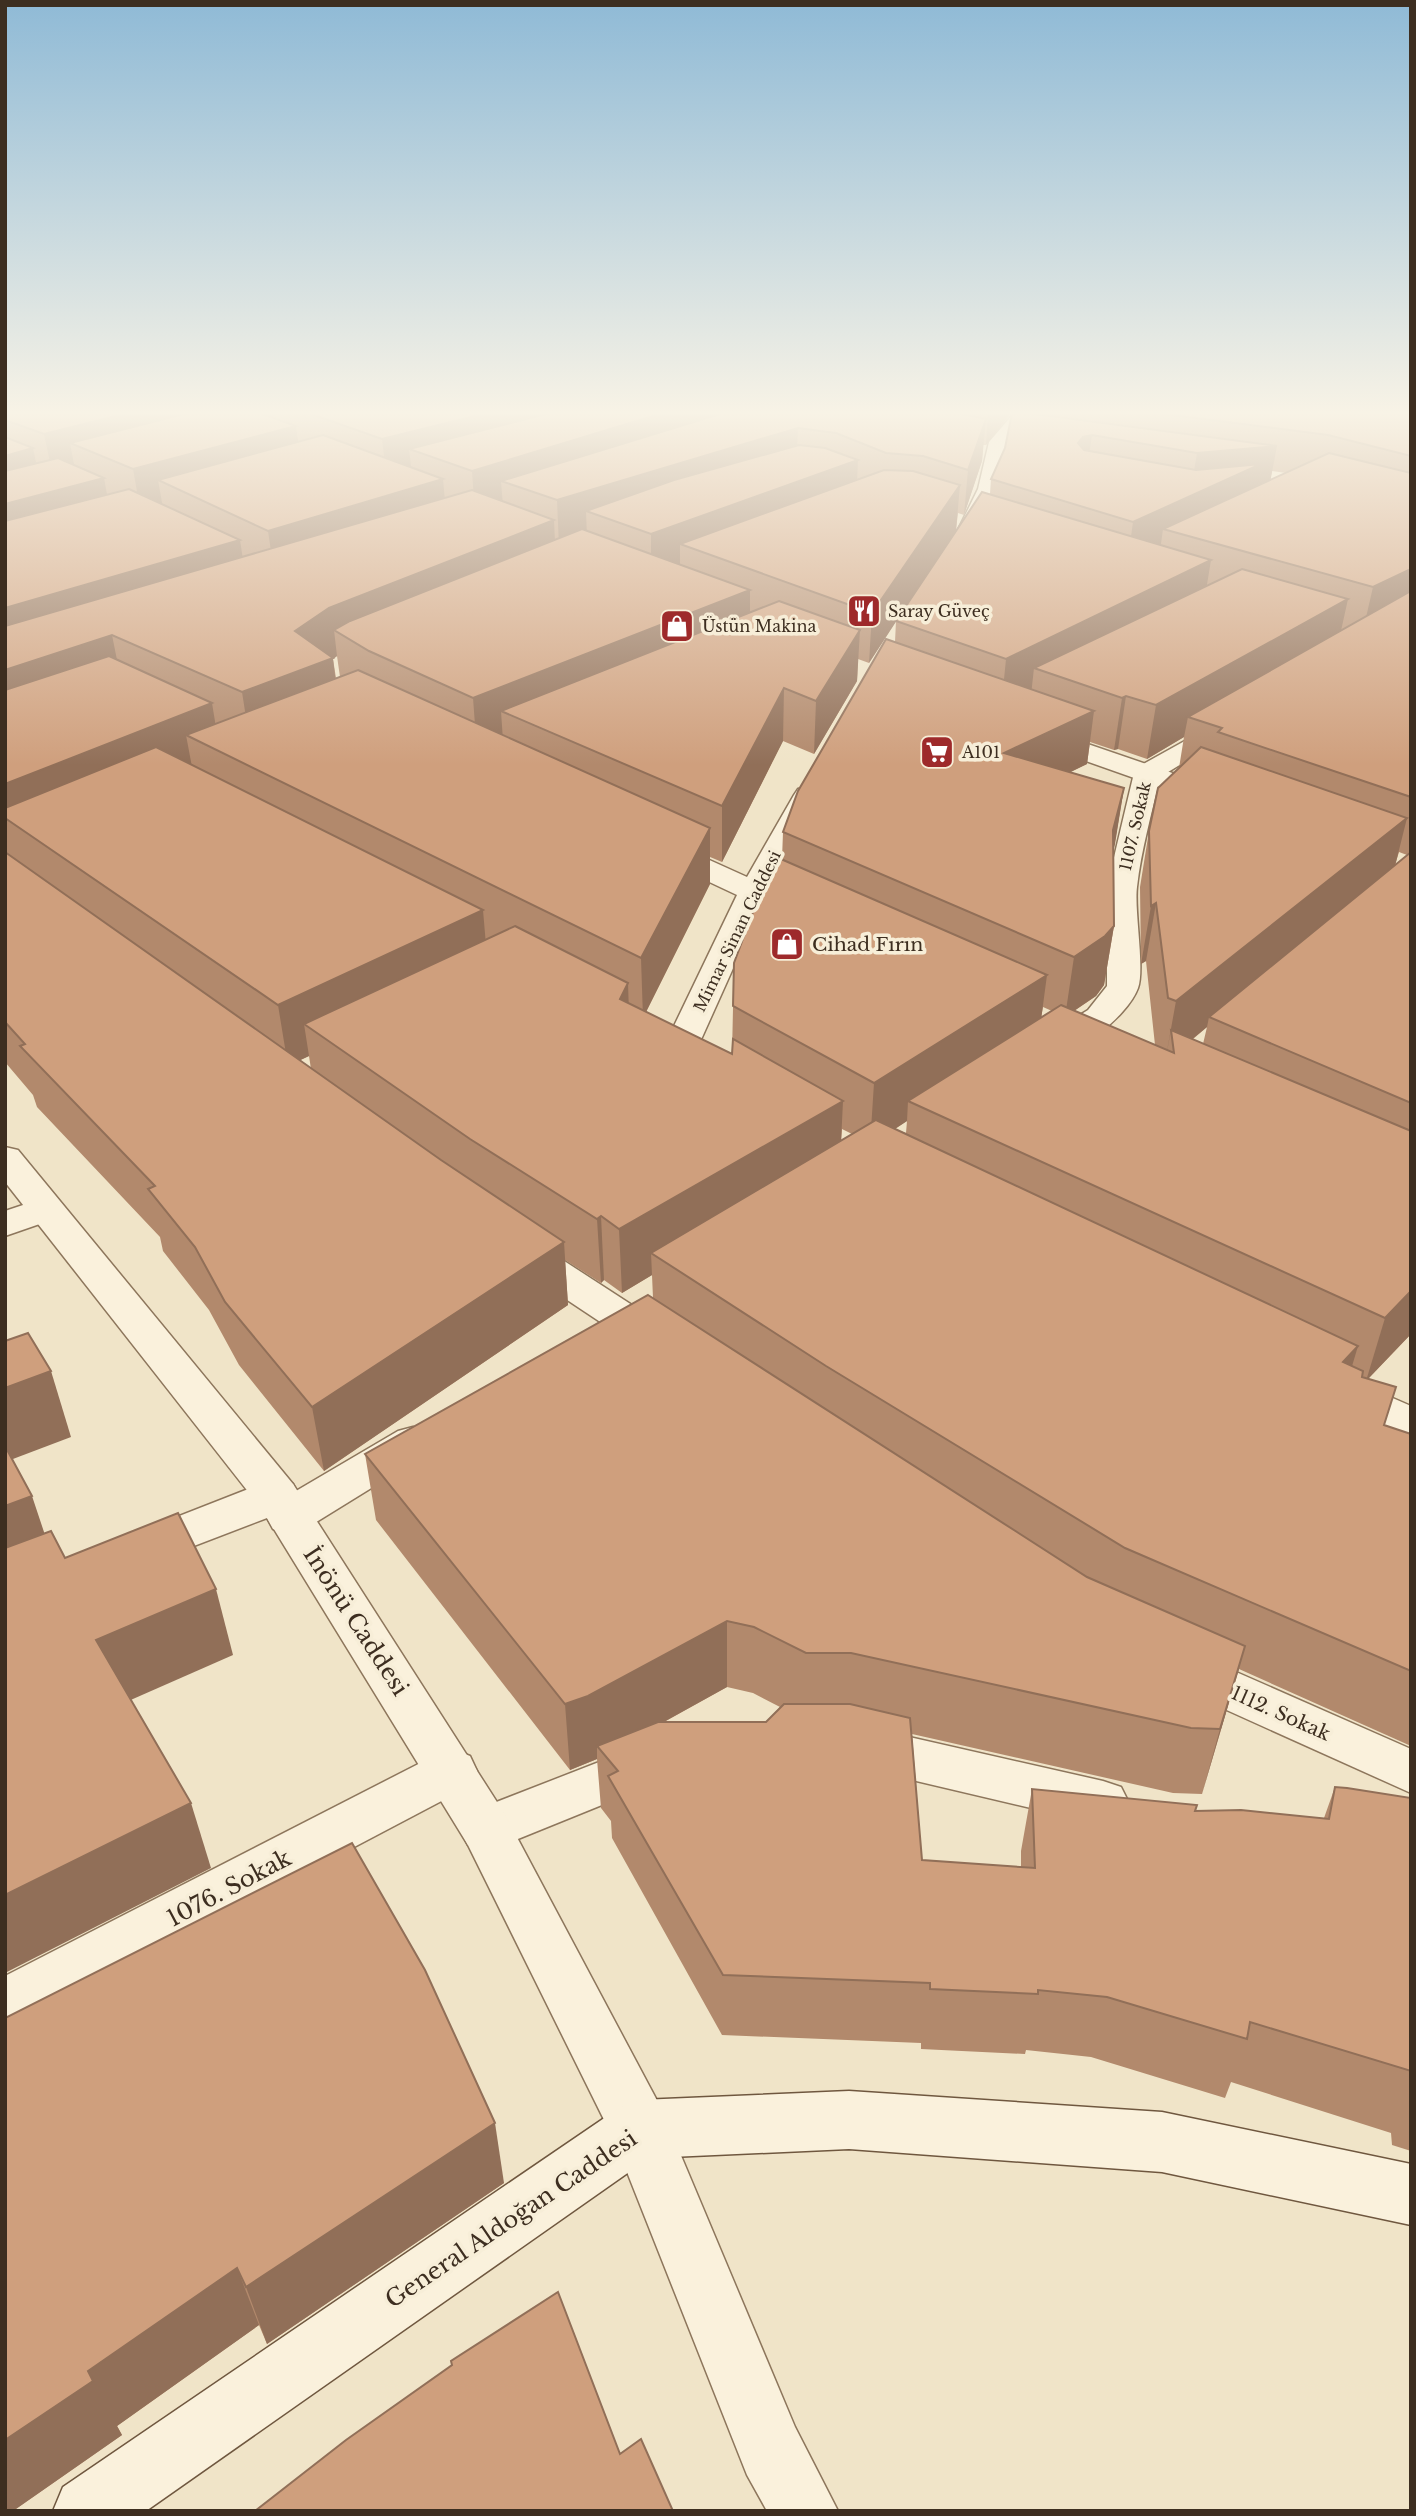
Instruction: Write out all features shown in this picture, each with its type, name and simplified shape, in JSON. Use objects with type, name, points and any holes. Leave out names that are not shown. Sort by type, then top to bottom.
[{"type":"street","points":[[950,560],[977,530]]},
{"type":"street","name":"1107. Sokak","points":[[1023,1065],[1100,1017],[1113,1004],[1123,986],[1122,887],[1147,773],[1243,716]]},
{"type":"street","points":[[1015,727],[1235,805]]},
{"type":"street","name":"Mimar Sinan Caddesi","points":[[679,1053],[753,892],[821,772]]},
{"type":"street","points":[[640,839],[836,930]]},
{"type":"street","points":[[1033,1018],[1107,1051]]},
{"type":"street","name":"İnönü Caddesi","points":[[5,1158],[25,1217],[283,1507],[452,1771],[486,1829],[640,2129],[771,2451],[804,2511]]},
{"type":"street","points":[[496,1234],[697,1368]]},
{"type":"street","points":[[1304,1372],[1404,1410]]},
{"type":"street","points":[[96,1567],[283,1507],[443,1424]]},
{"type":"street","name":"1112. Sokak","points":[[1144,1651],[1411,1772]]},
{"type":"street","points":[[819,1744],[845,1744],[1147,1813]]},
{"type":"street","points":[[486,1829],[688,1749]]},
{"type":"street","name":"1076. Sokak","points":[[5,2005],[452,1771]]},
{"type":"street","name":"General Aldoğan Caddesi","points":[[87,2511],[640,2129],[849,2120],[1162,2141],[1411,2195]]},
{"type":"building","points":[[5,530],[219,530],[240,540],[5,608]]},
{"type":"building","points":[[333,530],[527,530],[329,608],[295,631],[333,658],[242,692],[112,635],[5,670],[5,626]]},
{"type":"building","points":[[578,530],[586,530],[750,590],[473,698],[369,651],[334,630],[350,621]]},
{"type":"building","points":[[641,530],[661,530],[651,534]]},
{"type":"building","points":[[717,530],[929,530],[872,613],[680,544]]},
{"type":"building","points":[[956,530],[1111,530],[1211,560],[1006,659],[896,621]]},
{"type":"building","points":[[1168,530],[1411,530],[1411,569],[1373,587]]},
{"type":"building","points":[[1242,569],[1348,599],[1156,705],[1126,696],[1122,698],[1034,668]]},
{"type":"building","points":[[1411,591],[1411,797],[1218,732],[1222,728],[1188,717]]},
{"type":"building","points":[[779,601],[860,630],[816,701],[784,688],[722,806],[501,711]]},
{"type":"building","points":[[886,639],[1094,711],[1004,753],[1124,788],[1113,830],[1114,926],[1105,936],[1074,957],[783,832],[798,791]]},
{"type":"building","points":[[109,656],[212,703],[5,784],[5,690]]},
{"type":"building","points":[[358,670],[710,828],[641,958],[186,735]]},
{"type":"building","points":[[156,747],[483,910],[278,1005],[5,818],[5,808]]},
{"type":"building","points":[[1201,747],[1407,818],[1176,1001],[1168,998],[1156,903],[1151,906],[1149,831],[1158,788]]},
{"type":"building","points":[[5,852],[441,1160],[564,1242],[312,1407],[225,1302],[195,1247],[148,1189],[155,1186],[20,1046],[25,1044],[5,1022]]},
{"type":"building","points":[[1411,852],[1411,1103],[1209,1017]]},
{"type":"building","points":[[774,856],[1047,975],[874,1083],[733,1006],[734,963]]},
{"type":"building","points":[[515,926],[628,983],[620,999],[732,1054],[733,1039],[843,1101],[619,1229],[601,1216],[597,1219],[470,1139],[304,1024]]},
{"type":"building","points":[[1061,1005],[1174,1053],[1171,1030],[1411,1131],[1411,1291],[1385,1318],[908,1101]]},
{"type":"building","points":[[876,1120],[1358,1346],[1343,1362],[1363,1371],[1362,1377],[1396,1387],[1384,1425],[1411,1434],[1411,1671],[1125,1548],[826,1366],[651,1253]]},
{"type":"building","points":[[648,1295],[1087,1577],[1245,1646],[1220,1729],[1191,1728],[851,1653],[806,1653],[754,1627],[727,1621],[588,1696],[565,1704],[365,1454]]},
{"type":"building","points":[[28,1333],[51,1371],[5,1388],[5,1341]]},
{"type":"building","points":[[5,1446],[32,1496],[5,1506]]},
{"type":"building","points":[[178,1513],[216,1589],[96,1640],[191,1803],[5,1895],[5,1548],[51,1531],[65,1558]]},
{"type":"building","points":[[784,1704],[850,1704],[910,1718],[922,1860],[1035,1868],[1032,1789],[1197,1805],[1195,1811],[1241,1810],[1329,1819],[1335,1787],[1411,1798],[1411,2071],[1250,2022],[1247,2039],[1107,1997],[1038,1990],[1038,1994],[930,1989],[930,1983],[723,1975],[608,1776],[618,1771],[597,1746],[658,1722],[766,1722]]},
{"type":"building","points":[[352,1843],[425,1970],[495,2123],[246,2287],[237,2268],[88,2371],[93,2381],[5,2440],[5,2018]]},
{"type":"building","points":[[558,2292],[620,2454],[641,2439],[673,2511],[255,2511],[346,2440],[452,2365],[451,2361]]},
{"type":"place","name":"Saray Güveç","points":[[864,611]]},
{"type":"place","name":"Üstün Makina","points":[[677,626]]},
{"type":"place","name":"A101","points":[[937,752]]},
{"type":"place","name":"Cihad Fırın","points":[[787,944]]}]
